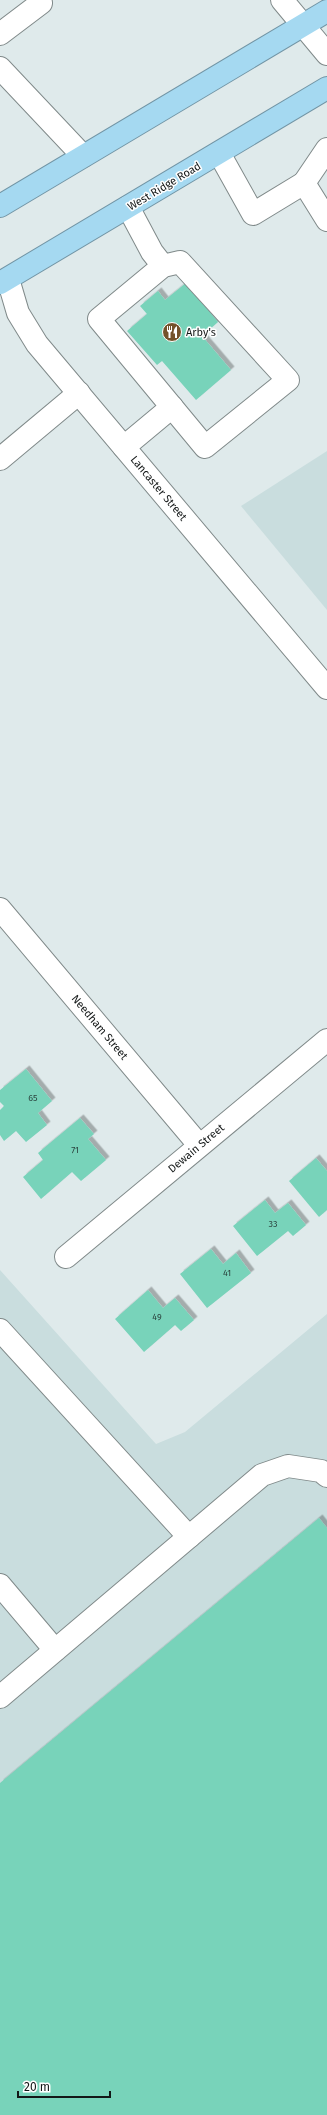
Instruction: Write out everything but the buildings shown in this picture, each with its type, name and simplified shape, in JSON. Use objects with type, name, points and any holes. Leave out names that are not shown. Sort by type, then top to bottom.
[{"type":"highway","points":[[0,206],[327,11]]},
{"type":"highway","name":"West Ridge Road","points":[[4,281],[327,88]]},
{"type":"street","points":[[282,0],[327,54]]},
{"type":"street","points":[[0,34],[41,3]]},
{"type":"street","points":[[0,68],[83,156]]},
{"type":"street","points":[[219,153],[253,214],[304,183],[327,150]]},
{"type":"street","points":[[304,183],[327,220]]},
{"type":"street","points":[[128,207],[152,252],[163,266]]},
{"type":"street","points":[[180,262],[288,380],[205,447],[99,319],[163,266],[180,262]]},
{"type":"street","name":"Lancaster Street","points":[[4,281],[18,313],[37,344],[327,688]]},
{"type":"street","points":[[0,458],[79,393]]},
{"type":"street","points":[[124,448],[172,407]]},
{"type":"street","name":"Needham Street","points":[[0,909],[199,1145]]},
{"type":"street","name":"Dewain Street","points":[[66,1257],[327,1040]]},
{"type":"street","points":[[0,1330],[189,1537]]},
{"type":"street","points":[[0,1697],[262,1475],[288,1466],[320,1471],[327,1476]]},
{"type":"street","points":[[0,1585],[55,1650]]},
{"type":"shaded area","points":[[327,451],[327,610],[241,506]]},
{"type":"shaded area","points":[[0,1270],[156,1444],[185,1432],[327,1314],[327,2115],[0,2115]]},
{"type":"place","name":"Arby's","points":[[172,332]]}]
